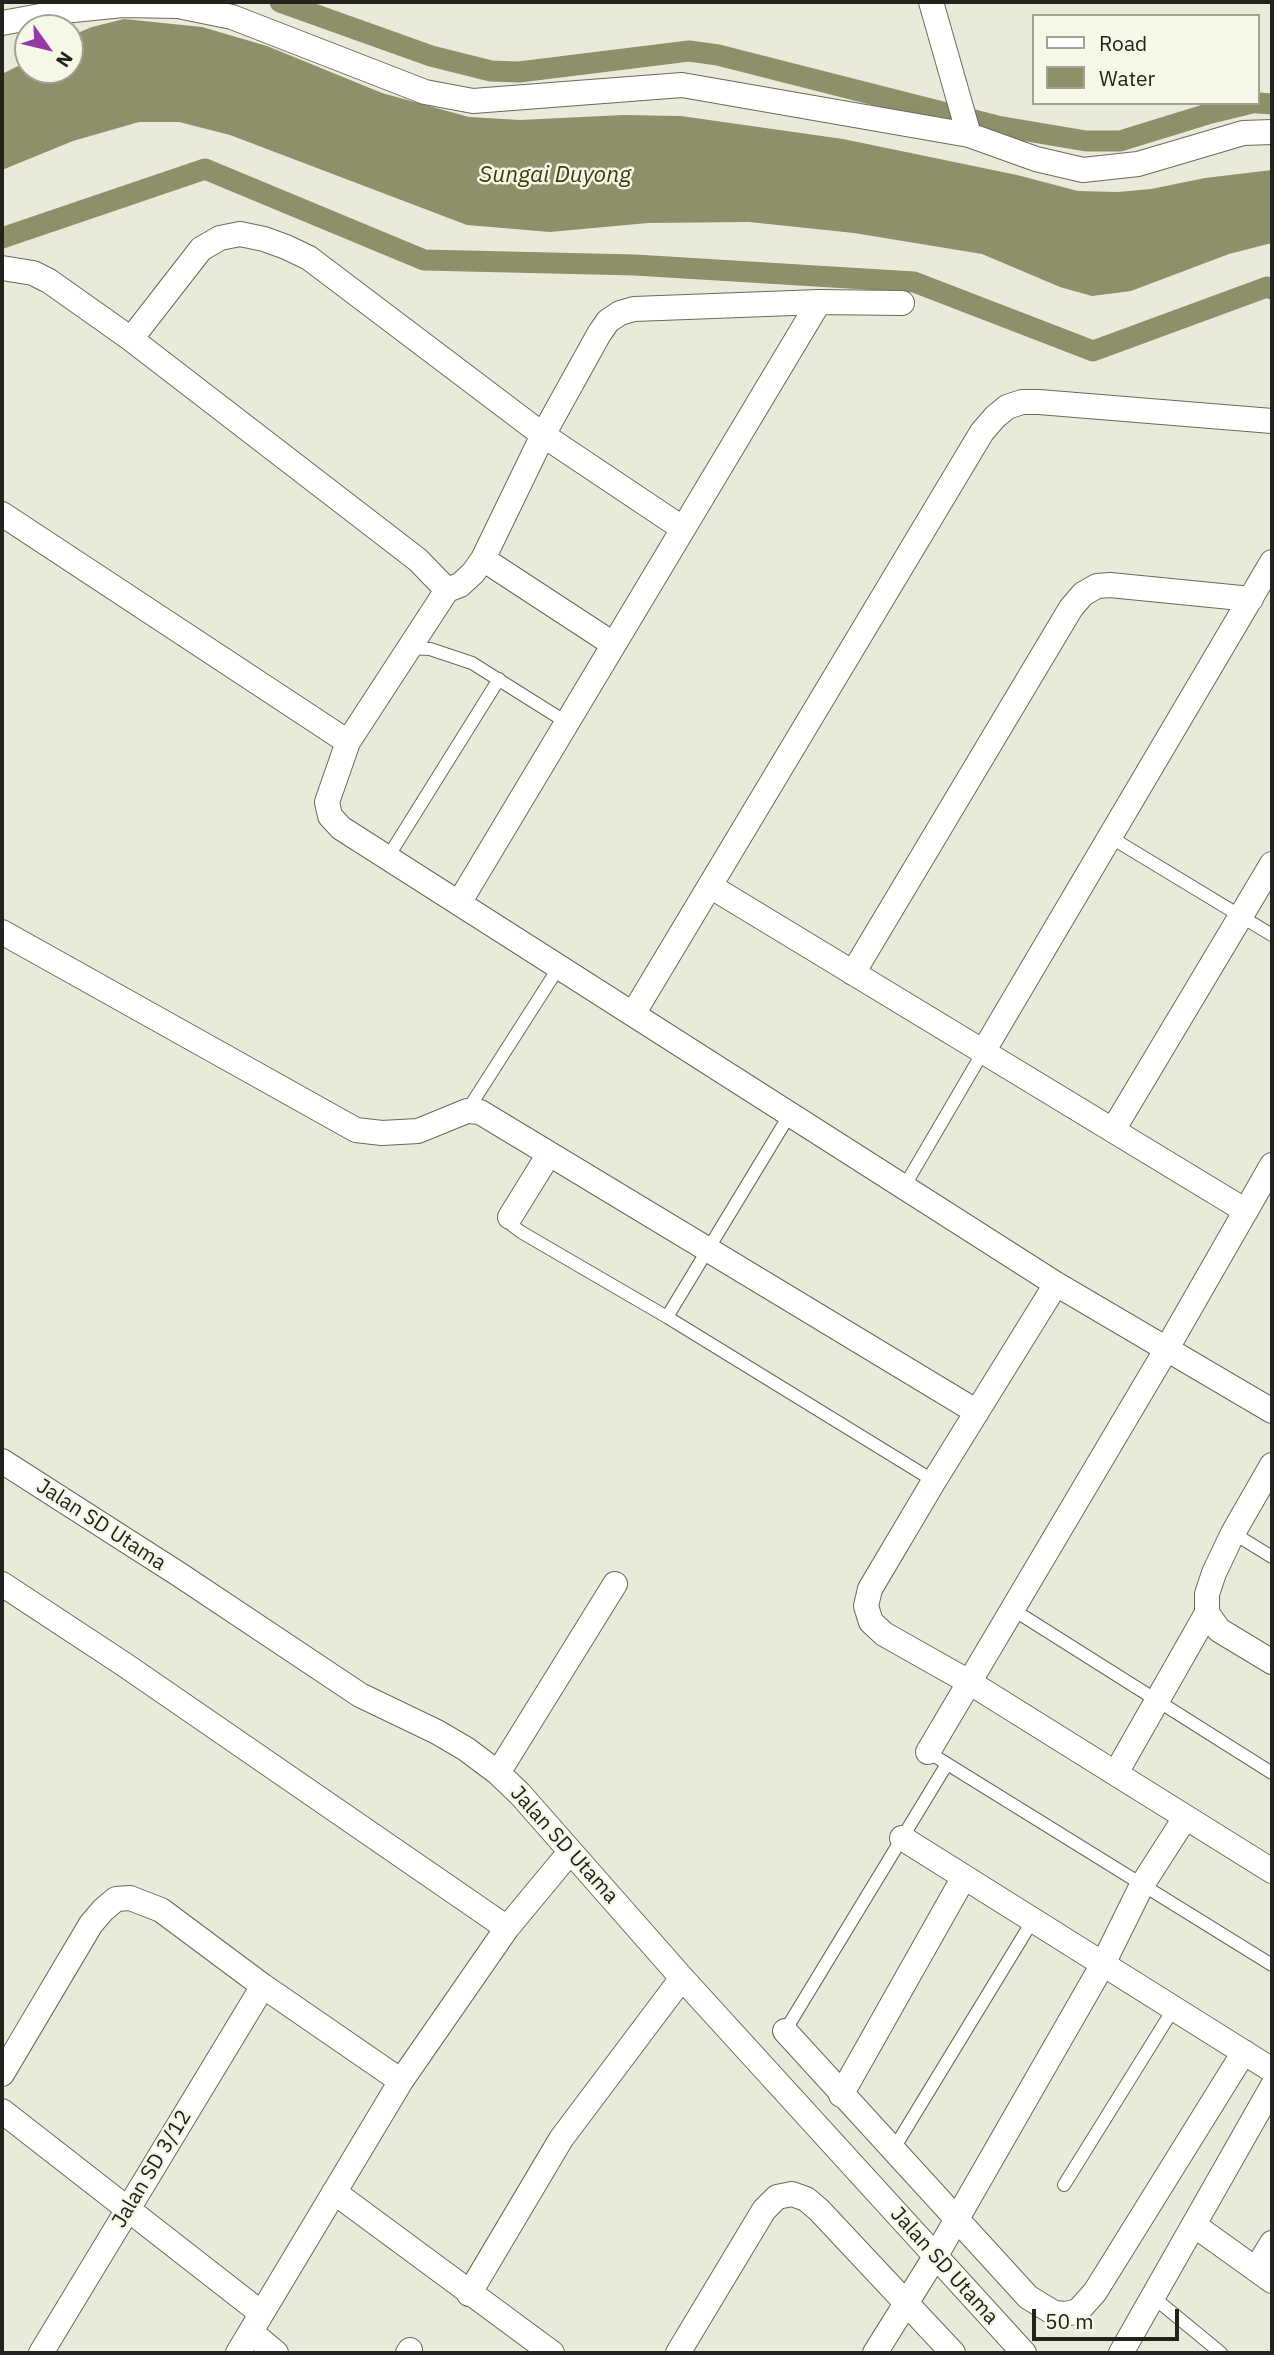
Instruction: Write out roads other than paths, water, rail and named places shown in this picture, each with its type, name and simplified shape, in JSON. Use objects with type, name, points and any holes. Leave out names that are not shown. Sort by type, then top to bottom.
[{"type":"street","points":[[932,2],[967,128]]},
{"type":"street","points":[[2,23],[73,10],[123,5],[178,6],[232,17],[425,92],[473,101],[682,85],[967,128],[1035,159],[1083,170],[1138,164],[1243,133],[1272,132]]},
{"type":"street","points":[[131,339],[201,249],[220,238],[240,234],[264,239],[309,258],[543,435],[682,528]]},
{"type":"street","points":[[2,268],[33,273],[49,281],[131,339],[418,560],[446,590]]},
{"type":"street","points":[[902,303],[819,302],[634,309],[620,313],[608,321],[543,435],[483,559],[460,586],[446,590],[348,742],[327,802],[330,816],[341,828],[1056,1284],[1272,1411]]},
{"type":"street","points":[[459,903],[819,302]]},
{"type":"street","points":[[633,1014],[982,432],[1001,412],[1022,402],[1039,402],[1272,421]]},
{"type":"street","points":[[2,514],[348,742]]},
{"type":"street","points":[[483,559],[613,645]]},
{"type":"street","points":[[983,1052],[1272,562]]},
{"type":"street","points":[[853,973],[1071,608],[1083,594],[1097,586],[1110,585],[1251,599]]},
{"type":"street","points":[[1113,1130],[1272,864]]},
{"type":"street","points":[[710,886],[1246,1211]]},
{"type":"street","points":[[2,932],[356,1130],[382,1133],[418,1131],[467,1111],[480,1112],[977,1412]]},
{"type":"street","points":[[510,1217],[549,1154]]},
{"type":"street","points":[[937,1758],[969,1682],[1272,1166]]},
{"type":"street","points":[[1056,1284],[870,1589],[866,1606],[871,1622],[884,1634],[969,1682],[1272,1871]]},
{"type":"street","name":"Jalan SD Utama","points":[[2,1461],[360,1695],[438,1732],[498,1773],[1024,2353]]},
{"type":"street","points":[[1272,1465],[1233,1533],[1207,1594],[1208,1614],[1219,1630],[1272,1662]]},
{"type":"street","points":[[2,1584],[137,1673],[507,1928]]},
{"type":"street","points":[[498,1773],[615,1584]]},
{"type":"street","points":[[1116,1773],[1208,1614]]},
{"type":"street","points":[[875,2353],[935,2257],[1103,1964],[1142,1885],[1185,1818]]},
{"type":"street","points":[[902,1838],[1272,2070]]},
{"type":"street","points":[[238,2353],[401,2081],[507,1928],[570,1852]]},
{"type":"street","points":[[841,2095],[964,1877]]},
{"type":"street","points":[[2,2074],[90,1924],[116,1899],[130,1898],[161,1910],[263,1986],[401,2081]]},
{"type":"street","points":[[469,2294],[561,2139],[682,1978]]},
{"type":"street","name":"Jalan SD 3/12","points":[[41,2353],[263,1986]]},
{"type":"street","points":[[785,2031],[1028,2297],[1054,2313],[1066,2314],[1077,2311],[1095,2292],[1244,2052]]},
{"type":"street","points":[[1121,2353],[1272,2087]]},
{"type":"street","points":[[2,2111],[127,2209],[256,2322],[276,2353]]},
{"type":"street","points":[[334,2192],[551,2353]]},
{"type":"street","points":[[678,2353],[764,2210],[777,2197],[792,2194],[806,2199],[819,2210],[953,2353]]},
{"type":"street","points":[[1194,2225],[1264,2275],[1272,2242]]},
{"type":"lane","points":[[408,648],[430,649],[452,655],[499,679],[566,722]]},
{"type":"lane","points":[[388,858],[499,679]]},
{"type":"lane","points":[[1110,837],[1272,935]]},
{"type":"lane","points":[[467,1111],[559,967]]},
{"type":"lane","points":[[904,1187],[983,1052]]},
{"type":"lane","points":[[667,1317],[790,1114]]},
{"type":"lane","points":[[510,1217],[513,1226],[521,1232],[667,1317],[934,1481]]},
{"type":"lane","points":[[1233,1533],[1272,1557]]},
{"type":"lane","points":[[1012,1609],[1272,1773]]},
{"type":"lane","points":[[785,2031],[902,1838],[937,1758],[1272,1965]]},
{"type":"lane","points":[[893,2150],[1033,1920]]},
{"type":"lane","points":[[1064,2185],[1174,2008]]},
{"type":"lane","points":[[1153,2297],[1221,2353]]},
{"type":"water","name":"Sungai Duyong","points":[[124,19],[202,27],[267,46],[382,93],[469,117],[520,120],[623,115],[681,116],[843,139],[1017,175],[1078,191],[1151,189],[1205,178],[1272,170],[1272,243],[1229,254],[1131,291],[1092,296],[1060,287],[982,254],[854,233],[749,222],[648,223],[550,232],[467,225],[230,135],[179,122],[139,122],[73,141],[2,170],[2,74],[14,68],[14,84],[84,84],[84,30]]},
{"type":"waterway","points":[[280,2],[431,56],[491,71],[519,72],[689,51],[718,55],[997,126],[1086,141],[1120,141],[1244,105]]},
{"type":"waterway","points":[[1260,103],[1272,104]]},
{"type":"waterway","points":[[2,238],[205,169],[424,260],[635,265],[914,282],[1093,351],[1267,287],[1272,289]]}]
